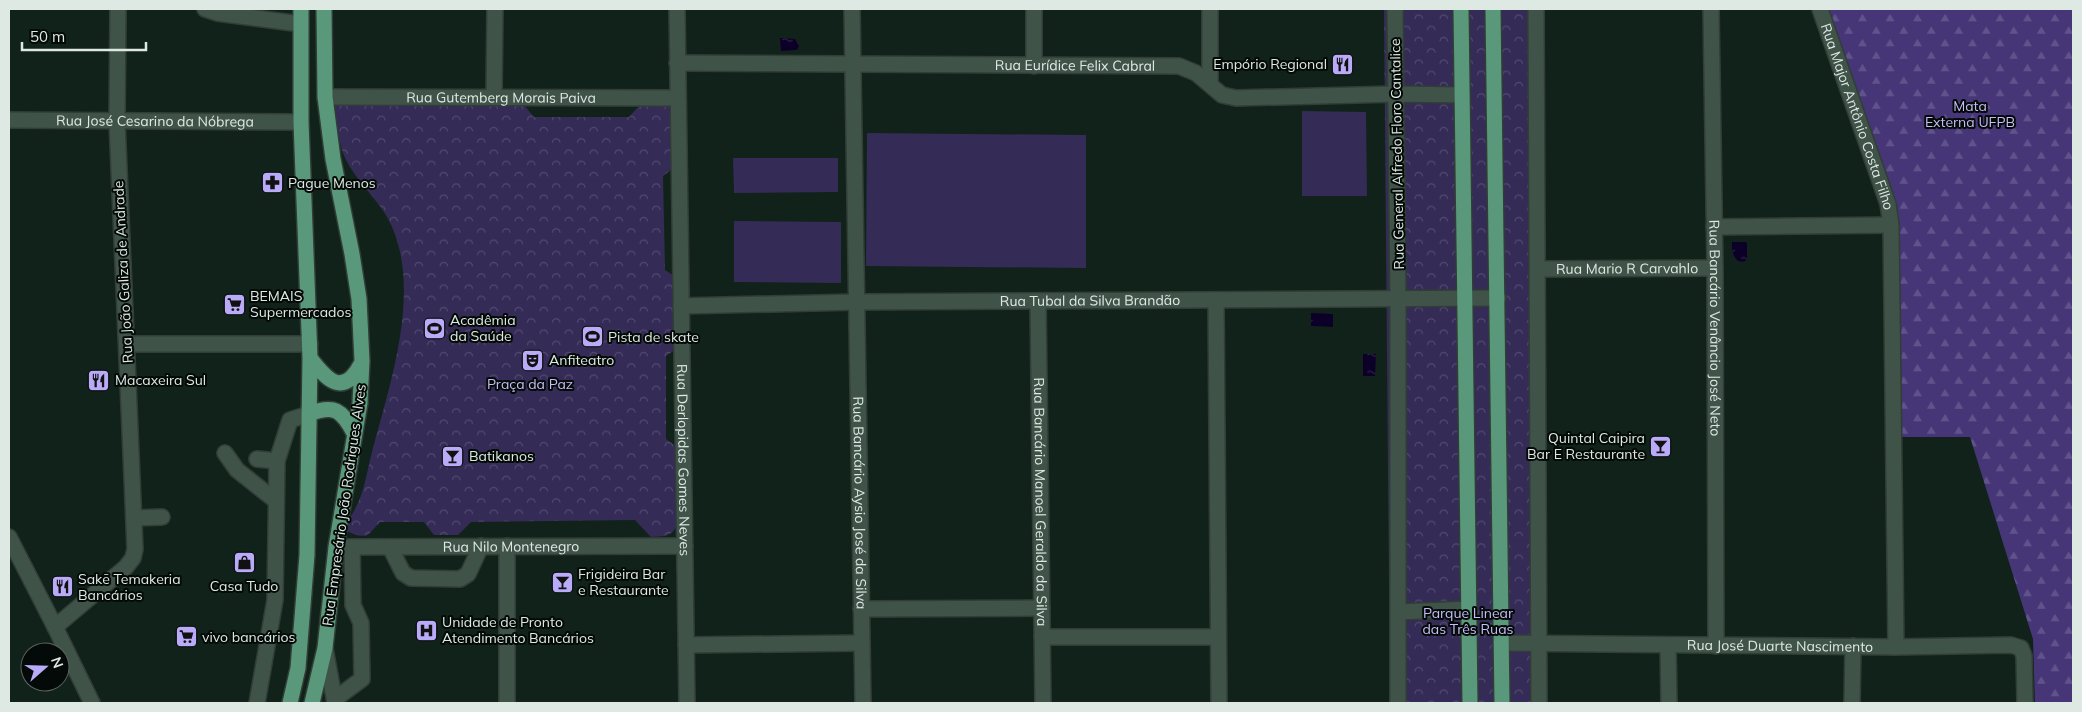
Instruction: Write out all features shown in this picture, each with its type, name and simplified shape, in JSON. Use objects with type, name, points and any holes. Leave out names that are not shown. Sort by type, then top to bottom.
[{"type":"main road","name":"Rua Empresário João Rodrigues Alves","points":[[312,703],[325,648],[344,547],[354,433],[360,403],[362,362],[358,290],[333,159],[325,97],[324,9]]},
{"type":"main road","points":[[1461,9],[1470,703]]},
{"type":"main road","points":[[1494,9],[1502,703]]},
{"type":"main road","name":"Rua Empresário João Rodrigues Alves","points":[[290,703],[298,668],[308,555],[310,351],[301,122],[301,16]]},
{"type":"main road","points":[[310,351],[329,380],[341,383],[353,377],[362,362]]},
{"type":"main road","points":[[309,414],[332,408],[346,417],[354,433]]},
{"type":"street","name":"Rua João Galiza de Andrade","points":[[55,627],[126,567],[133,558],[135,549],[117,121],[118,9]]},
{"type":"street","points":[[205,9],[217,12],[301,16]]},
{"type":"street","points":[[494,97],[495,9]]},
{"type":"street","name":"Rua Derlopidas Gomes Neves","points":[[677,9],[687,703]]},
{"type":"street","name":"Rua Bancário Aysio José da Silva","points":[[852,9],[863,703]]},
{"type":"street","points":[[1034,9],[1034,66]]},
{"type":"street","points":[[1210,9],[1210,83]]},
{"type":"street","name":"Rua General Alfredo Floro Cantalice","points":[[1396,9],[1398,703]]},
{"type":"street","points":[[1536,9],[1539,703]]},
{"type":"street","name":"Rua Bancário Venâncio José Neto","points":[[1711,9],[1715,268],[1716,646]]},
{"type":"street","name":"Rua Major Antônio Costa Filho","points":[[1820,9],[1888,204],[1891,225],[1896,647]]},
{"type":"street","name":"Rua Eurídice Felix Cabral","points":[[677,63],[1179,66],[1196,73],[1222,95],[1236,98],[1396,94],[1462,95]]},
{"type":"street","name":"Rua Gutemberg Morais Paiva","points":[[325,97],[677,98]]},
{"type":"street","name":"Rua José Cesarino da Nóbrega","points":[[9,120],[301,122]]},
{"type":"street","points":[[1714,227],[1891,225]]},
{"type":"street","name":"Rua Mario R Carvahlo","points":[[1538,269],[1715,268]]},
{"type":"street","name":"Rua Tubal da Silva Brandão","points":[[681,306],[856,302],[1498,298]]},
{"type":"street","points":[[1216,300],[1219,703]]},
{"type":"street","name":"Rua Bancário Manoel Geraldo da Silva","points":[[1038,301],[1043,703]]},
{"type":"street","points":[[127,344],[310,351]]},
{"type":"street","points":[[257,703],[275,600],[277,461],[290,420],[309,414]]},
{"type":"street","points":[[225,453],[237,470],[276,502]]},
{"type":"street","points":[[257,459],[277,461]]},
{"type":"street","points":[[134,518],[162,517]]},
{"type":"street","points":[[9,537],[92,703]]},
{"type":"street","points":[[390,547],[403,573],[411,578],[460,578],[468,574],[481,546]]},
{"type":"street","points":[[507,703],[508,546]]},
{"type":"street","name":"Rua Nilo Montenegro","points":[[344,547],[685,546]]},
{"type":"street","points":[[325,648],[335,701],[362,679],[361,623],[353,605],[344,547]]},
{"type":"street","points":[[861,609],[1042,608]]},
{"type":"street","points":[[1398,612],[1469,609]]},
{"type":"street","points":[[1042,637],[1218,637]]},
{"type":"street","points":[[686,645],[862,643]]},
{"type":"street","name":"Rua José Duarte Nascimento","points":[[1502,643],[1538,645],[1896,647],[2011,644],[2020,648],[2024,656],[2025,703]]},
{"type":"street","points":[[1668,646],[1668,703]]},
{"type":"street","points":[[1852,703],[1853,646]]},
{"type":"green space","name":"Parque Linear das Três Ruas","points":[[1384,9],[1538,9],[1548,703],[1390,703]]},
{"type":"green space","name":"Mata Externa UFPB","points":[[1825,9],[2073,9],[2073,703],[2035,703],[2033,639],[1970,437],[1899,437],[1895,215]]},
{"type":"green space","name":"Praça da Paz","points":[[642,103],[660,103],[673,106],[675,167],[663,176],[665,270],[676,277],[676,349],[666,356],[666,439],[677,447],[677,525],[673,532],[667,535],[651,537],[635,520],[471,522],[458,535],[434,535],[424,522],[380,522],[365,536],[347,531],[348,521],[359,501],[363,488],[394,367],[404,303],[403,272],[398,242],[386,215],[350,167],[343,154],[336,125],[331,114],[333,105],[523,104],[534,117],[629,117]]},
{"type":"green space","points":[[1302,111],[1366,112],[1367,196],[1302,196]]},
{"type":"green space","points":[[867,133],[1086,135],[1086,268],[866,266]]},
{"type":"green space","points":[[733,158],[838,158],[838,192],[734,193]]},
{"type":"green space","points":[[734,221],[841,222],[841,283],[734,282]]},
{"type":"water","points":[[780,38],[795,39],[799,46],[797,50],[781,51]]},
{"type":"water","points":[[1732,242],[1747,242],[1747,260],[1743,262],[1737,260],[1732,250]]},
{"type":"water","points":[[1311,313],[1333,314],[1333,327],[1311,326]]},
{"type":"water","points":[[1363,354],[1376,354],[1375,376],[1363,376]]},
{"type":"place","name":"Empório Regional","points":[[1343,64]]},
{"type":"place","name":"Pague Menos","points":[[272,183]]},
{"type":"place","name":"BEMAIS Supermercados","points":[[234,304]]},
{"type":"place","name":"Acadêmia da Saúde","points":[[434,328]]},
{"type":"place","name":"Pista de skate","points":[[592,337]]},
{"type":"place","name":"Anfiteatro","points":[[533,360]]},
{"type":"place","name":"Macaxeira Sul","points":[[99,380]]},
{"type":"place","name":"Quintal Caipira Bar E Restaurante","points":[[1661,446]]},
{"type":"place","name":"Batikanos","points":[[453,456]]},
{"type":"place","name":"Casa Tudo","points":[[244,563]]},
{"type":"place","name":"Frigideira Bar e Restaurante","points":[[562,582]]},
{"type":"place","name":"Sakē Temakeria Bancários","points":[[62,587]]},
{"type":"place","name":"Unidade de Pronto Atendimento Bancários","points":[[426,630]]},
{"type":"place","name":"vivo bancários","points":[[186,637]]}]
